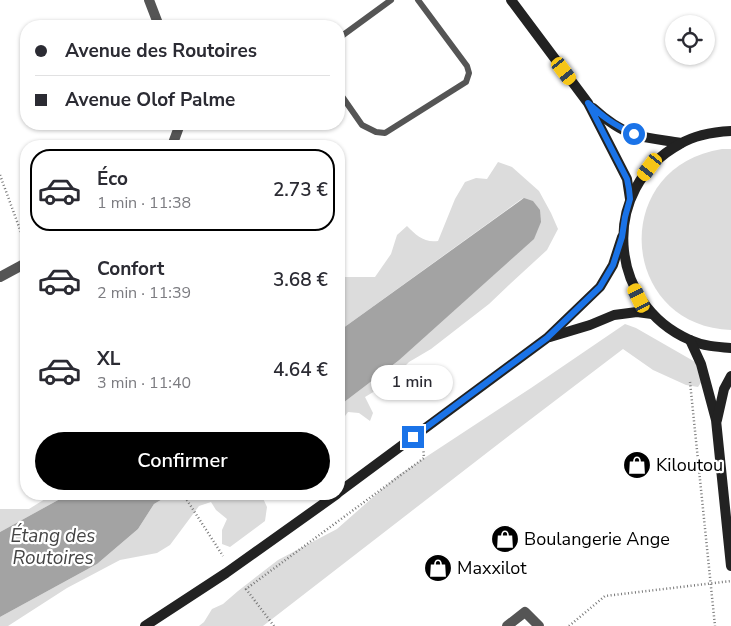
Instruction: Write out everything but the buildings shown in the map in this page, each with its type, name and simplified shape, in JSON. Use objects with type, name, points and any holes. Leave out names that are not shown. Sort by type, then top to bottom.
[{"type":"main road","points":[[511,0],[588,103],[627,179],[630,199]]},
{"type":"main road","points":[[588,103],[603,117],[618,127],[634,134],[680,143]]},
{"type":"main road","points":[[345,488],[547,338],[600,287],[613,265],[622,237],[630,199],[650,167],[664,154],[680,143],[704,134],[731,131]]},
{"type":"main road","points":[[622,237],[624,258],[630,278],[639,298],[652,314],[670,329],[690,340],[711,346],[731,348]]},
{"type":"main road","points":[[547,338],[590,325],[614,315],[637,312],[652,314]]},
{"type":"main road","points":[[690,340],[701,364],[716,420],[731,566]]},
{"type":"main road","points":[[716,420],[724,389],[731,376]]},
{"type":"main road","points":[[145,626],[226,573],[328,500]]},
{"type":"street","points":[[149,0],[157,20]]},
{"type":"street","points":[[0,277],[20,266]]},
{"type":"street","points":[[507,626],[525,612],[538,626]]},
{"type":"lane","points":[[345,34],[391,0]]},
{"type":"lane","points":[[345,101],[362,125],[376,132],[385,133],[466,82],[470,73],[467,66],[418,0]]},
{"type":"path","points":[[0,175],[20,230]]},
{"type":"path","points":[[690,382],[716,626]]},
{"type":"path","points":[[274,626],[246,589],[424,458],[423,445]]},
{"type":"path","points":[[187,500],[223,556]]},
{"type":"path","points":[[569,626],[605,596],[731,581]]},
{"type":"shaded area","points":[[722,149],[731,149],[731,330],[694,322],[666,303],[649,276],[642,245],[645,213],[660,184],[685,162]]},
{"type":"shaded area","points":[[498,162],[512,167],[539,191],[558,229],[547,250],[489,304],[431,349],[409,362],[398,373],[401,386],[380,388],[365,397],[373,413],[370,421],[359,413],[348,412],[345,416],[345,401],[398,361],[523,198],[345,327],[345,277],[375,277],[391,254],[397,235],[407,226],[424,240],[438,241],[455,199],[465,182],[476,178],[487,179]]},
{"type":"shaded area","points":[[625,324],[636,328],[697,363],[702,381],[698,387],[686,385],[653,370],[623,349],[263,626],[199,626],[204,622],[212,609],[223,604],[278,560],[337,529],[397,476]]},
{"type":"shaded area","points":[[43,500],[58,500],[0,532],[0,509],[29,509]]},
{"type":"shaded area","points":[[161,500],[264,500],[267,507],[265,521],[230,547],[222,544],[222,530],[227,519],[216,510],[211,502],[199,506],[170,545],[157,553],[120,560],[67,588],[8,626],[0,626],[0,617],[97,564],[138,529],[154,504]]},
{"type":"water","points":[[524,198],[533,201],[540,210],[541,222],[534,239],[398,361],[345,401],[345,327]]},
{"type":"water","name":"Étang des Routoires","points":[[58,500],[161,500],[154,504],[138,529],[97,564],[0,617],[0,532]]},
{"type":"place","name":"Kiloutou","points":[[637,465]]},
{"type":"place","name":"Boulangerie Ange","points":[[505,539]]},
{"type":"place","name":"Maxxilot","points":[[438,568]]},
{"type":"route","points":[[413,437],[547,338],[600,287],[613,265],[622,237],[630,199],[627,179],[588,103],[603,117],[618,127],[634,134]]}]
